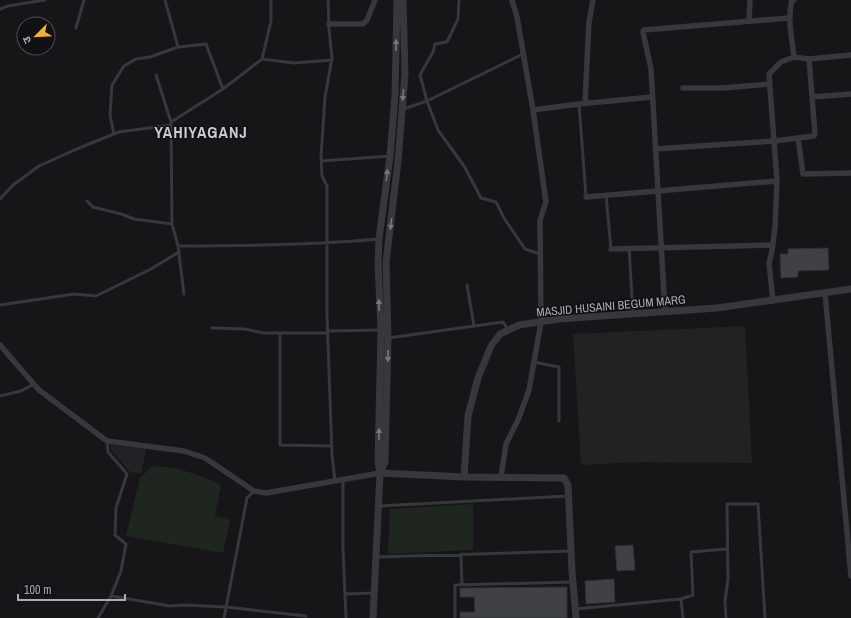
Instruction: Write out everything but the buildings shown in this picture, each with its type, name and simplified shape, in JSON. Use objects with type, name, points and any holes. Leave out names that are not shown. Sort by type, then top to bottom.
[{"type":"street","points":[[329,24],[363,24],[367,20],[375,0]]},
{"type":"street","points":[[373,618],[380,473],[378,461],[380,330],[378,263],[379,239],[390,156],[395,96],[397,0]]},
{"type":"street","points":[[380,473],[385,462],[388,338],[386,262],[398,161],[405,74],[403,0]]},
{"type":"street","points":[[501,477],[506,444],[518,420],[529,390],[541,322],[540,220],[546,202],[533,110],[517,17],[512,0]]},
{"type":"street","points":[[582,104],[589,22],[593,0]]},
{"type":"street","points":[[749,21],[750,0]]},
{"type":"street","points":[[794,0],[792,0],[790,8],[794,57]]},
{"type":"street","points":[[665,312],[651,70],[643,32],[644,30],[790,18]]},
{"type":"street","points":[[772,301],[769,263],[775,227],[777,181],[769,74],[781,62],[794,57],[809,59],[851,55]]},
{"type":"street","points":[[655,149],[774,141],[814,136],[809,59]]},
{"type":"street","points":[[683,88],[722,88],[770,84]]},
{"type":"street","points":[[812,97],[851,94]]},
{"type":"street","points":[[533,110],[652,97]]},
{"type":"street","points":[[798,138],[803,174],[851,173]]},
{"type":"street","points":[[586,197],[777,181]]},
{"type":"street","points":[[611,249],[773,245]]},
{"type":"street","name":"MASJID HUSAINI BEGUM MARG","points":[[464,477],[468,416],[478,378],[491,346],[500,334],[508,330],[519,325],[559,319],[717,308],[851,289]]},
{"type":"street","points":[[824,293],[851,576]]},
{"type":"street","points":[[0,345],[40,390],[107,441],[184,451],[205,458],[254,490],[266,493],[380,473],[464,477],[564,478],[568,485],[576,618]]},
{"type":"lane","points":[[0,9],[8,6],[45,0]]},
{"type":"lane","points":[[76,28],[84,0]]},
{"type":"lane","points":[[165,0],[178,47]]},
{"type":"lane","points":[[0,199],[13,185],[39,166],[119,132],[171,123],[246,72],[262,59],[271,21],[271,0]]},
{"type":"lane","points":[[328,0],[332,60],[325,98],[322,176],[327,186],[328,332],[332,446],[335,481]]},
{"type":"lane","points":[[459,0],[458,19],[447,42],[435,44],[433,52],[420,75],[427,101],[438,130],[464,166],[481,198],[496,202],[504,218],[525,248],[540,254]]},
{"type":"lane","points":[[114,134],[110,115],[112,85],[124,66],[136,59],[150,57],[178,47],[206,44],[222,89]]},
{"type":"lane","points":[[402,110],[427,101],[523,54]]},
{"type":"lane","points":[[262,59],[294,63],[332,60]]},
{"type":"lane","points":[[156,75],[171,123],[172,224],[178,246],[184,294]]},
{"type":"lane","points":[[582,104],[586,197]]},
{"type":"lane","points":[[322,161],[390,156]]},
{"type":"lane","points":[[606,195],[611,249]]},
{"type":"lane","points":[[87,201],[93,207],[134,219],[172,224]]},
{"type":"lane","points":[[178,246],[281,245],[379,239]]},
{"type":"lane","points":[[629,248],[633,314]]},
{"type":"lane","points":[[0,305],[74,294],[96,296],[151,269],[179,252]]},
{"type":"lane","points":[[468,285],[474,326]]},
{"type":"lane","points":[[388,338],[503,322],[508,330]]},
{"type":"lane","points":[[212,328],[245,329],[263,333],[280,334],[380,330]]},
{"type":"lane","points":[[280,334],[280,445],[332,446]]},
{"type":"lane","points":[[534,362],[559,368],[559,421]]},
{"type":"lane","points":[[0,396],[21,391],[34,384]]},
{"type":"lane","points":[[98,618],[111,596],[121,571],[126,544],[115,535],[116,508],[127,474],[108,452],[107,441]]},
{"type":"lane","points":[[343,480],[343,550],[346,618]]},
{"type":"lane","points":[[224,618],[247,498],[254,490]]},
{"type":"lane","points":[[379,506],[568,496]]},
{"type":"lane","points":[[726,618],[725,601],[728,579],[727,504],[758,504],[765,618]]},
{"type":"lane","points":[[575,609],[681,600],[693,595],[692,552],[727,549]]},
{"type":"lane","points":[[376,557],[571,551]]},
{"type":"lane","points":[[461,554],[462,585]]},
{"type":"lane","points":[[455,618],[455,585],[573,582]]},
{"type":"lane","points":[[345,594],[374,592]]},
{"type":"lane","points":[[111,596],[170,606],[184,605],[226,607],[306,616]]},
{"type":"lane","points":[[681,600],[683,618]]},
{"type":"shaded area","points":[[745,326],[752,463],[639,462],[581,465],[573,334]]},
{"type":"shaded area","points":[[111,445],[146,449],[141,474],[130,472],[111,450]]},
{"type":"shaded area","points":[[152,466],[188,472],[221,485],[215,516],[230,520],[223,553],[126,536],[140,478]]},
{"type":"shaded area","points":[[473,504],[473,550],[388,554],[390,509]]},
{"type":"district","name":"YAHIYAGANJ","points":[[201,132]]}]
